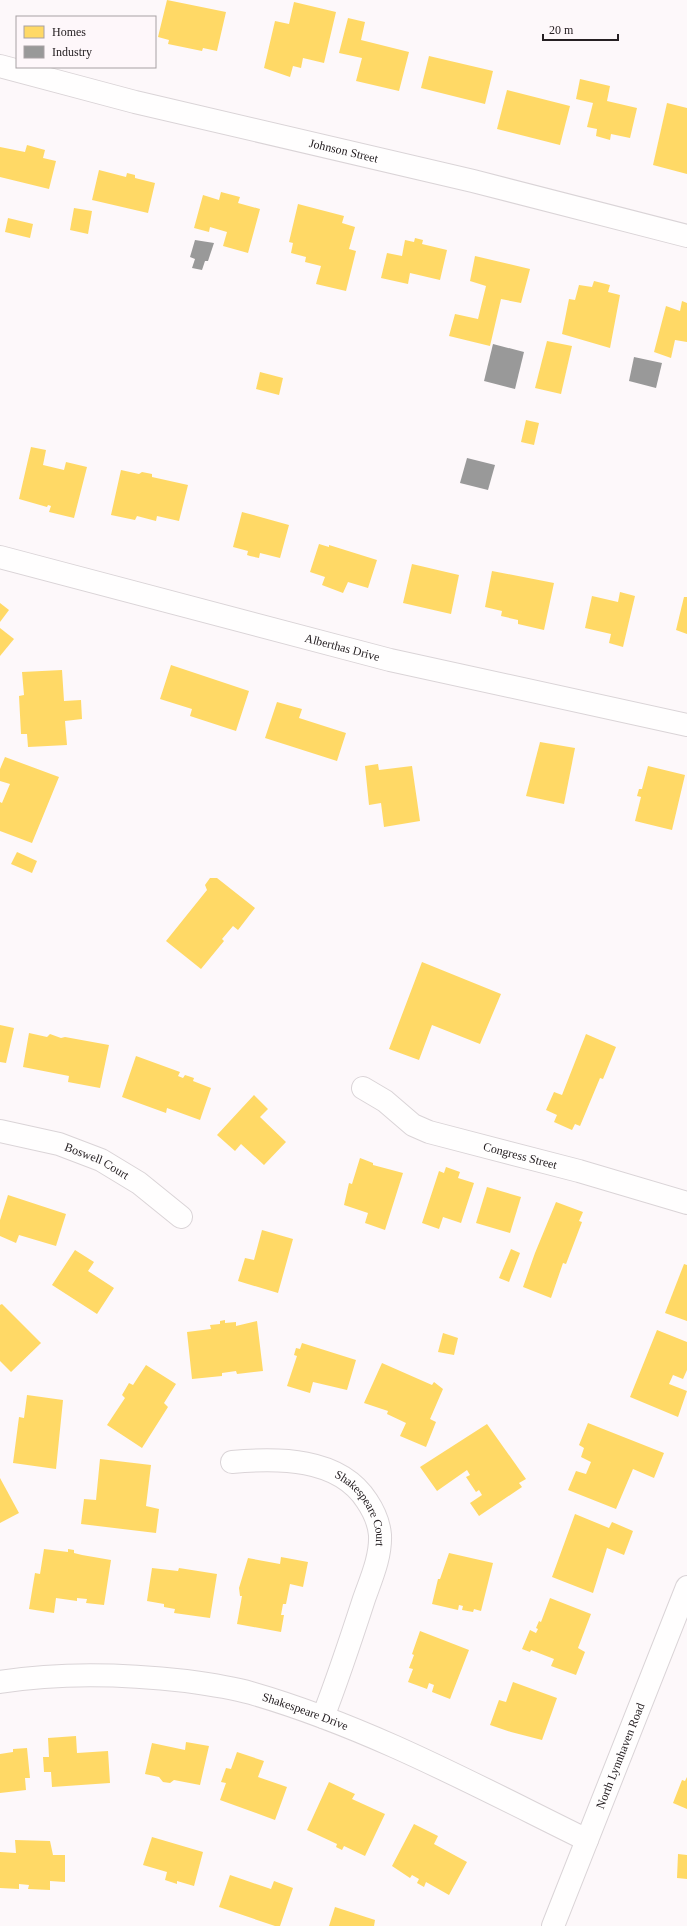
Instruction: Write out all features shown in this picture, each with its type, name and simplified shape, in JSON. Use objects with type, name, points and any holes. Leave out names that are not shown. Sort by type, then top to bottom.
[{"type":"street","name":"Johnson Street","points":[[0,66],[135,102],[473,181],[687,236]]},
{"type":"street","name":"Alberthas Drive","points":[[0,557],[390,660],[687,725]]},
{"type":"street","name":"Congress Street","points":[[363,1088],[385,1101],[413,1125],[429,1132],[579,1171],[687,1203]]},
{"type":"street","name":"Boswell Court","points":[[0,1131],[59,1144],[101,1160],[139,1183],[181,1217]]},
{"type":"street","name":"Shakespeare Court","points":[[232,1462],[264,1459],[290,1460],[327,1469],[347,1478],[362,1492],[373,1510],[380,1534],[379,1555],[345,1659],[323,1717]]},
{"type":"street","name":"North Lynnhaven Road","points":[[553,1926],[687,1587]]},
{"type":"street","name":"Shakespeare Drive","points":[[0,1682],[83,1675],[148,1677],[212,1685],[250,1693],[323,1717],[407,1752],[587,1840]]},
{"type":"building: Homes","points":[[167,0],[226,12],[217,51],[203,48],[202,51],[168,44],[169,40],[158,37]]},
{"type":"building: Homes","points":[[294,2],[336,12],[324,63],[303,58],[301,68],[293,66],[290,77],[264,68],[275,21],[289,24]]},
{"type":"building: Homes","points":[[348,18],[365,22],[361,40],[409,52],[399,91],[356,81],[362,58],[339,53]]},
{"type":"building: Homes","points":[[429,56],[493,71],[485,104],[421,88]]},
{"type":"building: Homes","points":[[580,79],[610,86],[607,101],[637,108],[630,138],[611,134],[610,140],[596,136],[597,129],[587,127],[593,103],[576,99]]},
{"type":"building: Homes","points":[[507,90],[570,106],[560,145],[497,129]]},
{"type":"building: Homes","points":[[667,103],[687,108],[687,174],[653,165]]},
{"type":"building: Homes","points":[[27,145],[45,150],[43,158],[56,161],[49,189],[0,177],[0,147],[25,152]]},
{"type":"building: Homes","points":[[99,170],[126,177],[127,173],[135,175],[135,178],[155,183],[148,213],[92,200]]},
{"type":"building: Homes","points":[[221,192],[240,197],[238,203],[260,209],[248,253],[223,246],[227,232],[210,227],[209,232],[194,228],[203,195],[219,200]]},
{"type":"building: Homes","points":[[298,204],[344,216],[342,223],[355,227],[349,249],[356,251],[346,291],[316,284],[321,266],[305,262],[306,257],[291,253],[293,243],[289,242]]},
{"type":"building: Homes","points":[[74,208],[92,211],[88,234],[70,230]]},
{"type":"building: Homes","points":[[8,218],[33,224],[30,238],[5,232]]},
{"type":"building: Homes","points":[[415,238],[423,240],[422,244],[447,250],[440,280],[410,273],[408,284],[381,278],[387,253],[402,256],[405,240],[414,242]]},
{"type":"building: Homes","points":[[475,256],[530,269],[521,303],[501,299],[490,346],[449,336],[455,314],[478,319],[486,286],[470,281]]},
{"type":"building: Homes","points":[[594,281],[610,285],[608,292],[620,295],[610,348],[562,334],[569,299],[575,300],[579,285],[592,287]]},
{"type":"building: Homes","points":[[682,301],[687,303],[687,342],[675,340],[671,358],[654,352],[666,306],[680,311]]},
{"type":"building: Homes","points":[[547,341],[572,346],[561,394],[535,388]]},
{"type":"building: Homes","points":[[260,372],[283,378],[279,395],[256,389]]},
{"type":"building: Homes","points":[[526,420],[539,423],[534,445],[521,442]]},
{"type":"building: Homes","points":[[31,447],[46,450],[43,465],[64,470],[66,462],[87,467],[74,518],[49,512],[51,506],[48,505],[47,507],[19,499]]},
{"type":"building: Homes","points":[[121,470],[139,474],[142,472],[152,474],[152,477],[188,485],[179,521],[157,516],[156,521],[137,516],[135,520],[111,515]]},
{"type":"building: Homes","points":[[242,512],[289,525],[280,558],[260,553],[259,558],[250,556],[247,555],[248,551],[233,547]]},
{"type":"building: Homes","points":[[319,544],[329,547],[329,545],[377,560],[368,588],[348,582],[343,593],[322,585],[325,577],[310,572]]},
{"type":"building: Homes","points":[[412,564],[459,575],[451,614],[403,603]]},
{"type":"building: Homes","points":[[492,571],[554,583],[544,630],[518,624],[518,620],[501,616],[502,611],[485,607]]},
{"type":"building: Homes","points":[[620,592],[635,596],[623,647],[609,643],[611,634],[585,628],[592,596],[618,602]]},
{"type":"building: Homes","points":[[684,597],[687,597],[687,634],[676,630]]},
{"type":"building: Homes","points":[[0,603],[9,610],[0,622]]},
{"type":"building: Homes","points":[[0,628],[14,639],[0,656]]},
{"type":"building: Homes","points":[[171,665],[249,691],[236,731],[190,716],[192,709],[160,699]]},
{"type":"building: Homes","points":[[62,670],[64,701],[81,700],[82,719],[65,721],[67,745],[28,747],[27,734],[21,734],[19,696],[24,695],[22,672]]},
{"type":"building: Homes","points":[[277,702],[302,709],[299,718],[346,733],[337,761],[265,738]]},
{"type":"building: Homes","points":[[540,742],[575,748],[564,804],[526,796]]},
{"type":"building: Homes","points":[[5,757],[59,777],[32,843],[0,831],[0,802],[2,803],[10,784],[0,781],[0,769]]},
{"type":"building: Homes","points":[[378,764],[379,770],[412,766],[420,821],[384,827],[381,803],[369,805],[365,766]]},
{"type":"building: Homes","points":[[648,766],[685,775],[672,830],[635,821],[641,797],[637,796],[639,789],[642,789]]},
{"type":"building: Homes","points":[[17,852],[37,861],[32,873],[11,864]]},
{"type":"building: Homes","points":[[210,878],[217,878],[255,908],[238,930],[233,926],[222,939],[224,941],[201,969],[166,941],[207,890],[205,885]]},
{"type":"building: Homes","points":[[422,962],[501,994],[480,1044],[432,1025],[419,1060],[389,1049]]},
{"type":"building: Homes","points":[[0,1025],[14,1028],[6,1063],[0,1062]]},
{"type":"building: Homes","points":[[29,1033],[47,1037],[50,1034],[61,1038],[65,1037],[109,1045],[100,1088],[68,1082],[69,1076],[23,1067]]},
{"type":"building: Homes","points":[[586,1034],[616,1047],[603,1079],[600,1078],[580,1126],[575,1124],[572,1130],[554,1122],[557,1115],[546,1110],[554,1092],[562,1095]]},
{"type":"building: Homes","points":[[136,1056],[180,1072],[178,1076],[183,1078],[185,1075],[194,1078],[193,1081],[211,1088],[200,1120],[167,1108],[166,1113],[122,1097]]},
{"type":"building: Homes","points":[[254,1095],[268,1109],[260,1117],[286,1142],[264,1165],[241,1144],[235,1151],[217,1135]]},
{"type":"building: Homes","points":[[360,1158],[373,1163],[373,1165],[403,1173],[385,1230],[365,1223],[368,1213],[344,1205],[349,1183],[352,1184]]},
{"type":"building: Homes","points":[[446,1167],[460,1172],[458,1178],[474,1183],[461,1223],[443,1217],[439,1229],[422,1223],[439,1171],[444,1173]]},
{"type":"building: Homes","points":[[487,1187],[521,1197],[510,1233],[476,1223]]},
{"type":"building: Homes","points":[[8,1195],[66,1214],[56,1246],[19,1235],[16,1243],[0,1236],[0,1220]]},
{"type":"building: Homes","points":[[556,1202],[583,1212],[579,1221],[582,1222],[566,1264],[563,1263],[551,1298],[523,1287]]},
{"type":"building: Homes","points":[[262,1230],[293,1239],[278,1293],[238,1281],[245,1258],[254,1260]]},
{"type":"building: Homes","points":[[511,1249],[520,1253],[509,1282],[499,1278]]},
{"type":"building: Homes","points":[[75,1250],[94,1262],[88,1271],[114,1288],[97,1314],[52,1285]]},
{"type":"building: Homes","points":[[684,1264],[687,1265],[687,1321],[665,1313]]},
{"type":"building: Homes","points":[[2,1304],[41,1343],[11,1372],[0,1361],[0,1305]]},
{"type":"building: Homes","points":[[225,1320],[225,1323],[236,1322],[236,1326],[257,1321],[263,1371],[237,1374],[236,1371],[222,1373],[222,1376],[192,1379],[187,1332],[211,1329],[210,1325],[220,1324],[220,1321]]},
{"type":"building: Homes","points":[[657,1330],[687,1342],[687,1370],[683,1379],[673,1375],[669,1384],[687,1391],[678,1417],[630,1397]]},
{"type":"building: Homes","points":[[443,1333],[458,1338],[454,1355],[438,1352]]},
{"type":"building: Homes","points":[[302,1343],[356,1360],[347,1390],[313,1382],[310,1393],[287,1386],[297,1356],[294,1355],[296,1348],[300,1349]]},
{"type":"building: Homes","points":[[382,1363],[432,1385],[434,1382],[443,1389],[430,1419],[436,1422],[426,1447],[400,1436],[406,1423],[387,1414],[388,1411],[364,1403]]},
{"type":"building: Homes","points":[[146,1365],[176,1384],[164,1403],[168,1407],[142,1448],[107,1425],[125,1398],[122,1395],[129,1383],[133,1385]]},
{"type":"building: Homes","points":[[27,1395],[63,1400],[56,1469],[13,1463],[19,1417],[24,1418]]},
{"type":"building: Homes","points":[[588,1423],[664,1453],[654,1478],[633,1469],[616,1509],[568,1490],[576,1471],[586,1474],[591,1462],[581,1457],[584,1448],[579,1445]]},
{"type":"building: Homes","points":[[487,1424],[526,1479],[519,1483],[522,1487],[479,1516],[470,1503],[482,1495],[479,1490],[476,1492],[466,1477],[470,1475],[467,1470],[437,1491],[420,1467]]},
{"type":"building: Homes","points":[[100,1459],[151,1465],[146,1506],[159,1509],[156,1533],[81,1524],[84,1499],[96,1500]]},
{"type":"building: Homes","points":[[0,1478],[19,1513],[0,1523]]},
{"type":"building: Homes","points":[[575,1514],[609,1528],[612,1522],[633,1531],[624,1555],[607,1548],[593,1593],[552,1577]]},
{"type":"building: Homes","points":[[44,1549],[68,1552],[68,1549],[74,1550],[74,1553],[111,1560],[104,1605],[86,1603],[87,1599],[77,1598],[77,1601],[56,1598],[54,1613],[29,1609],[35,1573],[40,1574]]},
{"type":"building: Homes","points":[[449,1553],[493,1563],[481,1611],[474,1609],[473,1612],[462,1610],[463,1606],[459,1605],[458,1610],[432,1604],[438,1579],[440,1579]]},
{"type":"building: Homes","points":[[281,1557],[308,1562],[303,1587],[290,1584],[286,1604],[283,1604],[281,1615],[284,1615],[281,1632],[237,1624],[242,1596],[240,1596],[239,1588],[248,1558],[280,1564]]},
{"type":"building: Homes","points":[[152,1568],[178,1571],[179,1568],[217,1574],[210,1618],[174,1613],[175,1609],[164,1607],[164,1604],[147,1601]]},
{"type":"building: Homes","points":[[550,1598],[591,1614],[578,1648],[585,1652],[576,1675],[551,1666],[554,1659],[531,1650],[530,1652],[522,1649],[530,1630],[536,1633],[538,1629],[536,1628],[539,1621],[541,1622]]},
{"type":"building: Homes","points":[[420,1631],[469,1650],[450,1699],[432,1692],[434,1685],[429,1683],[427,1689],[408,1682],[413,1669],[409,1668],[414,1655],[412,1654]]},
{"type":"building: Homes","points":[[513,1682],[557,1698],[542,1740],[490,1725],[499,1700],[506,1702]]},
{"type":"building: Homes","points":[[76,1736],[77,1753],[108,1751],[110,1783],[52,1787],[51,1772],[44,1772],[43,1757],[49,1757],[48,1738]]},
{"type":"building: Homes","points":[[186,1742],[209,1746],[200,1785],[174,1780],[170,1783],[163,1782],[159,1777],[145,1774],[152,1743],[185,1750]]},
{"type":"building: Homes","points":[[27,1748],[30,1778],[25,1778],[26,1790],[0,1793],[0,1754],[13,1752],[13,1749]]},
{"type":"building: Homes","points":[[237,1752],[264,1761],[258,1777],[287,1787],[275,1820],[220,1800],[226,1783],[221,1782],[226,1768],[231,1769]]},
{"type":"building: Homes","points":[[687,1777],[687,1809],[673,1803],[682,1780],[685,1781]]},
{"type":"building: Homes","points":[[329,1782],[355,1794],[352,1799],[385,1814],[365,1856],[344,1846],[342,1850],[336,1847],[337,1844],[307,1830]]},
{"type":"building: Homes","points":[[414,1824],[438,1836],[434,1844],[467,1862],[449,1895],[426,1882],[424,1887],[417,1883],[419,1879],[412,1875],[410,1878],[392,1866]]},
{"type":"building: Homes","points":[[152,1837],[203,1852],[194,1886],[177,1881],[177,1884],[165,1880],[167,1872],[143,1865]]},
{"type":"building: Homes","points":[[15,1840],[50,1841],[53,1855],[65,1855],[65,1882],[50,1881],[50,1890],[28,1889],[29,1885],[19,1884],[19,1889],[0,1888],[0,1852],[16,1853]]},
{"type":"building: Homes","points":[[678,1854],[687,1855],[687,1879],[677,1878]]},
{"type":"building: Homes","points":[[230,1875],[271,1889],[274,1881],[293,1888],[280,1926],[275,1926],[219,1907]]},
{"type":"building: Homes","points":[[335,1907],[375,1920],[374,1926],[329,1926]]},
{"type":"building: Industry","points":[[195,240],[214,243],[208,261],[205,261],[202,270],[192,268],[195,259],[190,257]]},
{"type":"building: Industry","points":[[493,344],[524,352],[515,389],[484,381]]},
{"type":"building: Industry","points":[[634,357],[662,363],[656,388],[629,381]]},
{"type":"building: Industry","points":[[467,458],[495,465],[488,490],[460,483]]}]
